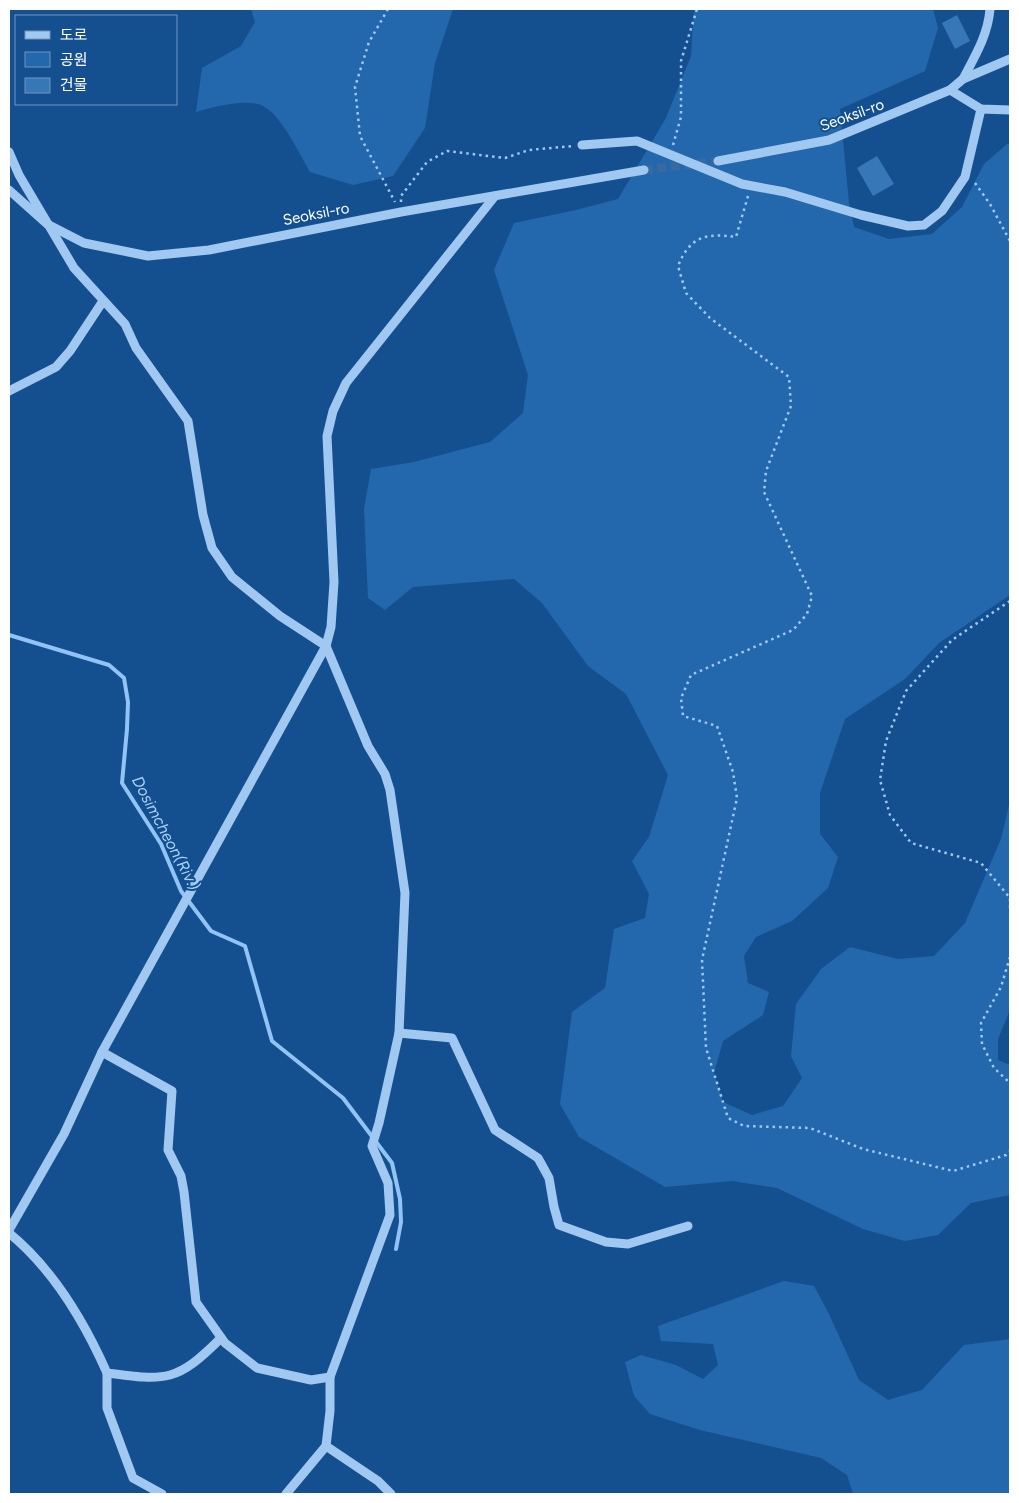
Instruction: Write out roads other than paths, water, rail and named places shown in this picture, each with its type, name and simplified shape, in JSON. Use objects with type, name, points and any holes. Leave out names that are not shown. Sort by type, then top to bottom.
[{"type":"street","points":[[963,79],[980,48],[989,20],[990,9]]},
{"type":"street","name":"Seoksil-ro","points":[[718,161],[829,140],[950,90],[963,79],[1010,59]]},
{"type":"street","points":[[950,90],[981,109],[1010,110]]},
{"type":"street","points":[[582,145],[637,141],[713,174],[751,186],[785,192],[861,215],[908,226],[924,224],[942,212],[957,191],[967,172],[981,109]]},
{"type":"street","points":[[9,152],[19,175],[74,268],[125,324],[136,348],[188,421],[203,515],[212,548],[232,577],[280,616],[326,646],[368,746],[385,774],[390,790],[405,893],[399,1033],[372,1146],[388,1183],[390,1216],[330,1377],[330,1411],[326,1446],[286,1494]]},
{"type":"street","name":"Seoksil-ro","points":[[9,190],[47,224],[84,243],[148,256],[209,250],[401,212],[644,170]]},
{"type":"street","points":[[162,1494],[133,1478],[107,1408],[107,1372],[84,1325],[58,1285],[10,1227],[64,1134],[102,1052],[326,646],[331,627],[334,582],[327,436],[333,411],[346,383],[495,196]]},
{"type":"street","points":[[9,391],[56,367],[70,351],[104,301]]},
{"type":"street","points":[[399,1033],[452,1038],[495,1130],[538,1158],[548,1178],[554,1208],[560,1225],[606,1242],[628,1244],[688,1226]]},
{"type":"street","points":[[102,1052],[172,1091],[168,1150],[181,1176],[184,1192],[196,1302],[221,1338],[256,1368],[311,1380],[330,1377]]},
{"type":"street","points":[[107,1372],[154,1378],[178,1373],[196,1364],[221,1338]]},
{"type":"street","points":[[326,1446],[378,1481],[391,1494]]},
{"type":"waterway","name":"Dosimcheon(Riv.)","points":[[9,635],[109,665],[124,678],[128,702],[122,783],[161,844],[181,891],[211,931],[245,946],[272,1041],[343,1098],[392,1163],[400,1199],[401,1222],[396,1249]]},
{"type":"tunnel","points":[[644,170],[718,161]]}]
